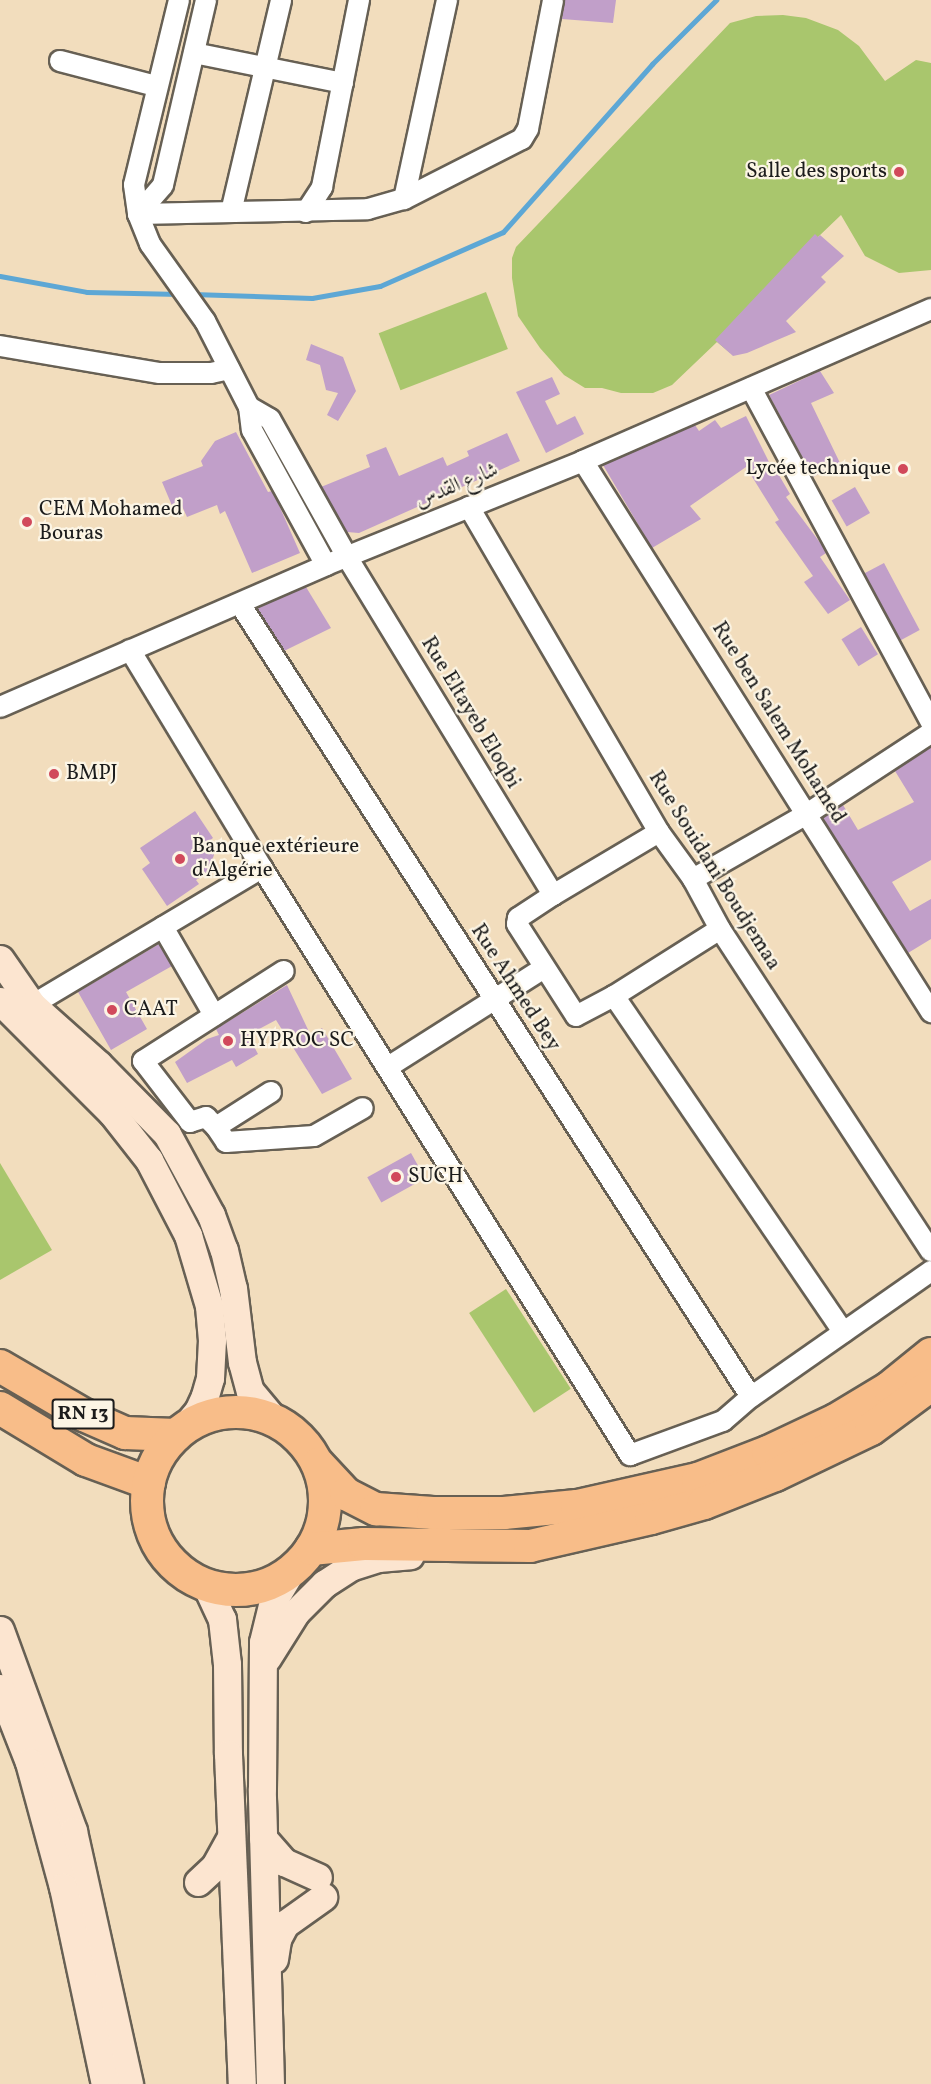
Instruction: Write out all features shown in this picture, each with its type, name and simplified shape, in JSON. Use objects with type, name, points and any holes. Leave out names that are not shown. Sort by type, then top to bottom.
[{"type":"highway","points":[[931,1354],[889,1388],[836,1420],[768,1452],[698,1479],[577,1506],[504,1513],[433,1513],[376,1509],[346,1494],[292,1431],[274,1420],[251,1413],[226,1412],[203,1418],[179,1433],[154,1465],[148,1483],[149,1517],[153,1533],[165,1555],[184,1573],[206,1585],[236,1590],[265,1585],[301,1560],[364,1544],[530,1546],[704,1503],[775,1475],[871,1429],[931,1385]]},
{"type":"highway","name":"RN 13","points":[[0,1366],[84,1415],[125,1433],[179,1433]]},
{"type":"highway","name":"RN 13","points":[[0,1408],[86,1460],[148,1483]]},
{"type":"highway","points":[[301,1560],[323,1522],[325,1493],[318,1464]]},
{"type":"main road","points":[[0,959],[32,1005],[91,1075],[112,1113],[149,1160],[188,1235],[200,1269],[209,1306],[212,1340],[210,1378],[198,1411],[179,1433]]},
{"type":"main road","points":[[1,1004],[167,1134],[211,1215],[224,1250],[233,1288],[242,1362],[250,1391],[274,1420]]},
{"type":"main road","points":[[263,1664],[296,1612],[324,1584],[350,1568],[378,1558],[530,1546]]},
{"type":"main road","points":[[270,2084],[262,1789],[263,1642],[273,1601],[301,1560]]},
{"type":"main road","points":[[206,1585],[222,1619],[225,1645],[242,2084]]},
{"type":"main road","points":[[0,1630],[73,1832],[129,2084]]},
{"type":"main road","points":[[0,1688],[29,1762],[63,1887],[105,2084]]},
{"type":"main road","points":[[229,1790],[262,1789]]},
{"type":"main road","points":[[198,1882],[222,1857],[231,1836]]},
{"type":"main road","points":[[263,1838],[284,1862],[321,1887],[280,1931],[268,2008]]},
{"type":"main road","points":[[63,1887],[89,1904]]},
{"type":"main road","points":[[234,1892],[264,1891]]},
{"type":"street","points":[[179,0],[156,86],[134,185],[138,214],[150,244],[205,321],[249,407],[252,430],[326,565]]},
{"type":"street","points":[[138,214],[163,185],[206,0]]},
{"type":"street","points":[[231,212],[281,0]]},
{"type":"street","points":[[306,212],[322,187],[359,0]]},
{"type":"street","points":[[404,199],[447,0]]},
{"type":"street","points":[[138,214],[368,209],[404,199],[522,139],[528,129],[553,0]]},
{"type":"street","points":[[194,53],[343,83]]},
{"type":"street","points":[[60,62],[156,86]]},
{"type":"street","name":"شارع القدس","points":[[0,707],[326,565],[583,461],[931,309]]},
{"type":"street","points":[[0,346],[160,373],[211,373],[230,369]]},
{"type":"street","points":[[751,388],[931,722]]},
{"type":"street","name":"Rue Eltayeb Eloqbi","points":[[249,407],[270,419],[347,557],[553,895]]},
{"type":"street","name":"Rue ben Salem Mohamed","points":[[583,461],[931,1012]]},
{"type":"street","name":"Rue Souidani Boudjemaa","points":[[469,507],[659,832],[693,879],[720,929],[931,1251]]},
{"type":"street","name":"Rue Ahmed Bey","points":[[240,604],[752,1397]]},
{"type":"street","points":[[130,650],[262,867],[630,1455],[723,1421],[752,1397],[931,1271]]},
{"type":"street","points":[[693,879],[807,814],[931,733]]},
{"type":"street","points":[[659,832],[553,895],[516,920],[544,968],[576,1016],[614,996],[720,929]]},
{"type":"street","points":[[32,1005],[262,867]]},
{"type":"street","points":[[163,927],[214,1015]]},
{"type":"street","points":[[388,1067],[544,968]]},
{"type":"street","points":[[284,971],[143,1061],[190,1122],[206,1117],[226,1142],[314,1136],[363,1108]]},
{"type":"street","points":[[614,996],[843,1332]]},
{"type":"street","points":[[216,1127],[271,1092]]},
{"type":"green space","points":[[783,15],[806,18],[838,30],[859,46],[885,81],[916,60],[931,63],[931,270],[899,273],[865,256],[841,215],[818,237],[832,249],[730,353],[717,342],[672,385],[653,393],[621,393],[602,388],[585,388],[564,375],[540,348],[518,316],[512,278],[512,258],[516,247],[730,23],[756,16]]},
{"type":"green space","points":[[486,292],[508,349],[400,390],[379,333]]},
{"type":"green space","points":[[0,1163],[52,1250],[0,1280]]},
{"type":"green space","points":[[506,1289],[571,1389],[534,1413],[469,1313]]},
{"type":"building","points":[[565,0],[616,0],[613,23],[562,19]]},
{"type":"building","points":[[815,234],[818,237],[820,235],[844,256],[821,277],[826,282],[786,321],[796,332],[747,353],[733,356],[715,340]]},
{"type":"building","points":[[311,344],[343,357],[356,391],[338,421],[327,415],[338,393],[326,390],[320,365],[306,360]]},
{"type":"building","points":[[820,371],[834,393],[811,403],[840,463],[813,477],[769,395]]},
{"type":"building","points":[[552,377],[560,394],[545,401],[557,425],[575,416],[584,434],[546,453],[516,392]]},
{"type":"building","points":[[746,416],[771,466],[773,465],[790,494],[786,497],[824,548],[826,553],[820,557],[850,600],[828,614],[804,582],[813,576],[775,522],[779,520],[746,467],[690,506],[701,519],[652,548],[603,465],[695,425],[699,431],[715,420],[721,428]]},
{"type":"building","points":[[236,432],[268,492],[272,491],[300,553],[252,573],[225,511],[220,514],[217,505],[187,517],[181,504],[173,508],[162,482],[203,466],[201,461],[215,441]]},
{"type":"building","points":[[507,433],[520,461],[359,533],[347,532],[321,487],[370,467],[366,455],[386,447],[399,476],[443,457],[447,466],[469,456],[467,451]]},
{"type":"building","points":[[855,487],[870,513],[847,526],[832,501]]},
{"type":"building","points":[[884,563],[920,630],[900,640],[865,573]]},
{"type":"building","points":[[306,587],[331,628],[284,651],[257,608]]},
{"type":"building","points":[[861,627],[878,654],[858,666],[841,639]]},
{"type":"building","points":[[931,747],[931,860],[892,882],[910,911],[931,899],[931,939],[908,953],[823,818],[843,805],[858,830],[914,802],[895,771]]},
{"type":"building","name":"Banque extérieure d'Algérie","points":[[195,811],[213,838],[206,843],[214,855],[207,873],[196,880],[199,884],[167,906],[142,869],[150,863],[140,848]]},
{"type":"building","name":"CAAT","points":[[159,944],[172,966],[126,992],[147,1029],[111,1050],[78,992]]},
{"type":"building","name":"HYPROC SC","points":[[287,985],[311,1036],[322,1028],[352,1079],[322,1094],[276,1020],[248,1035],[258,1054],[236,1067],[232,1060],[187,1083],[175,1062],[207,1039],[219,1035],[216,1029]]},
{"type":"building","name":"SUCH","points":[[411,1153],[425,1178],[381,1203],[367,1177]]},
{"type":"waterway","points":[[192,294],[312,298],[380,286],[503,232],[652,64],[716,0]]},
{"type":"waterway","points":[[0,276],[87,292],[180,294]]},
{"type":"place","name":"Salle des sports","points":[[899,172]]},
{"type":"place","name":"Lycée technique","points":[[903,469]]},
{"type":"place","name":"CEM Mohamed Bouras","points":[[27,522]]},
{"type":"place","name":"BMPJ","points":[[54,774]]},
{"type":"place","name":"Banque extérieure d'Algérie","points":[[180,859]]},
{"type":"place","name":"CAAT","points":[[112,1010]]},
{"type":"place","name":"HYPROC SC","points":[[228,1041]]},
{"type":"place","name":"SUCH","points":[[396,1177]]}]
